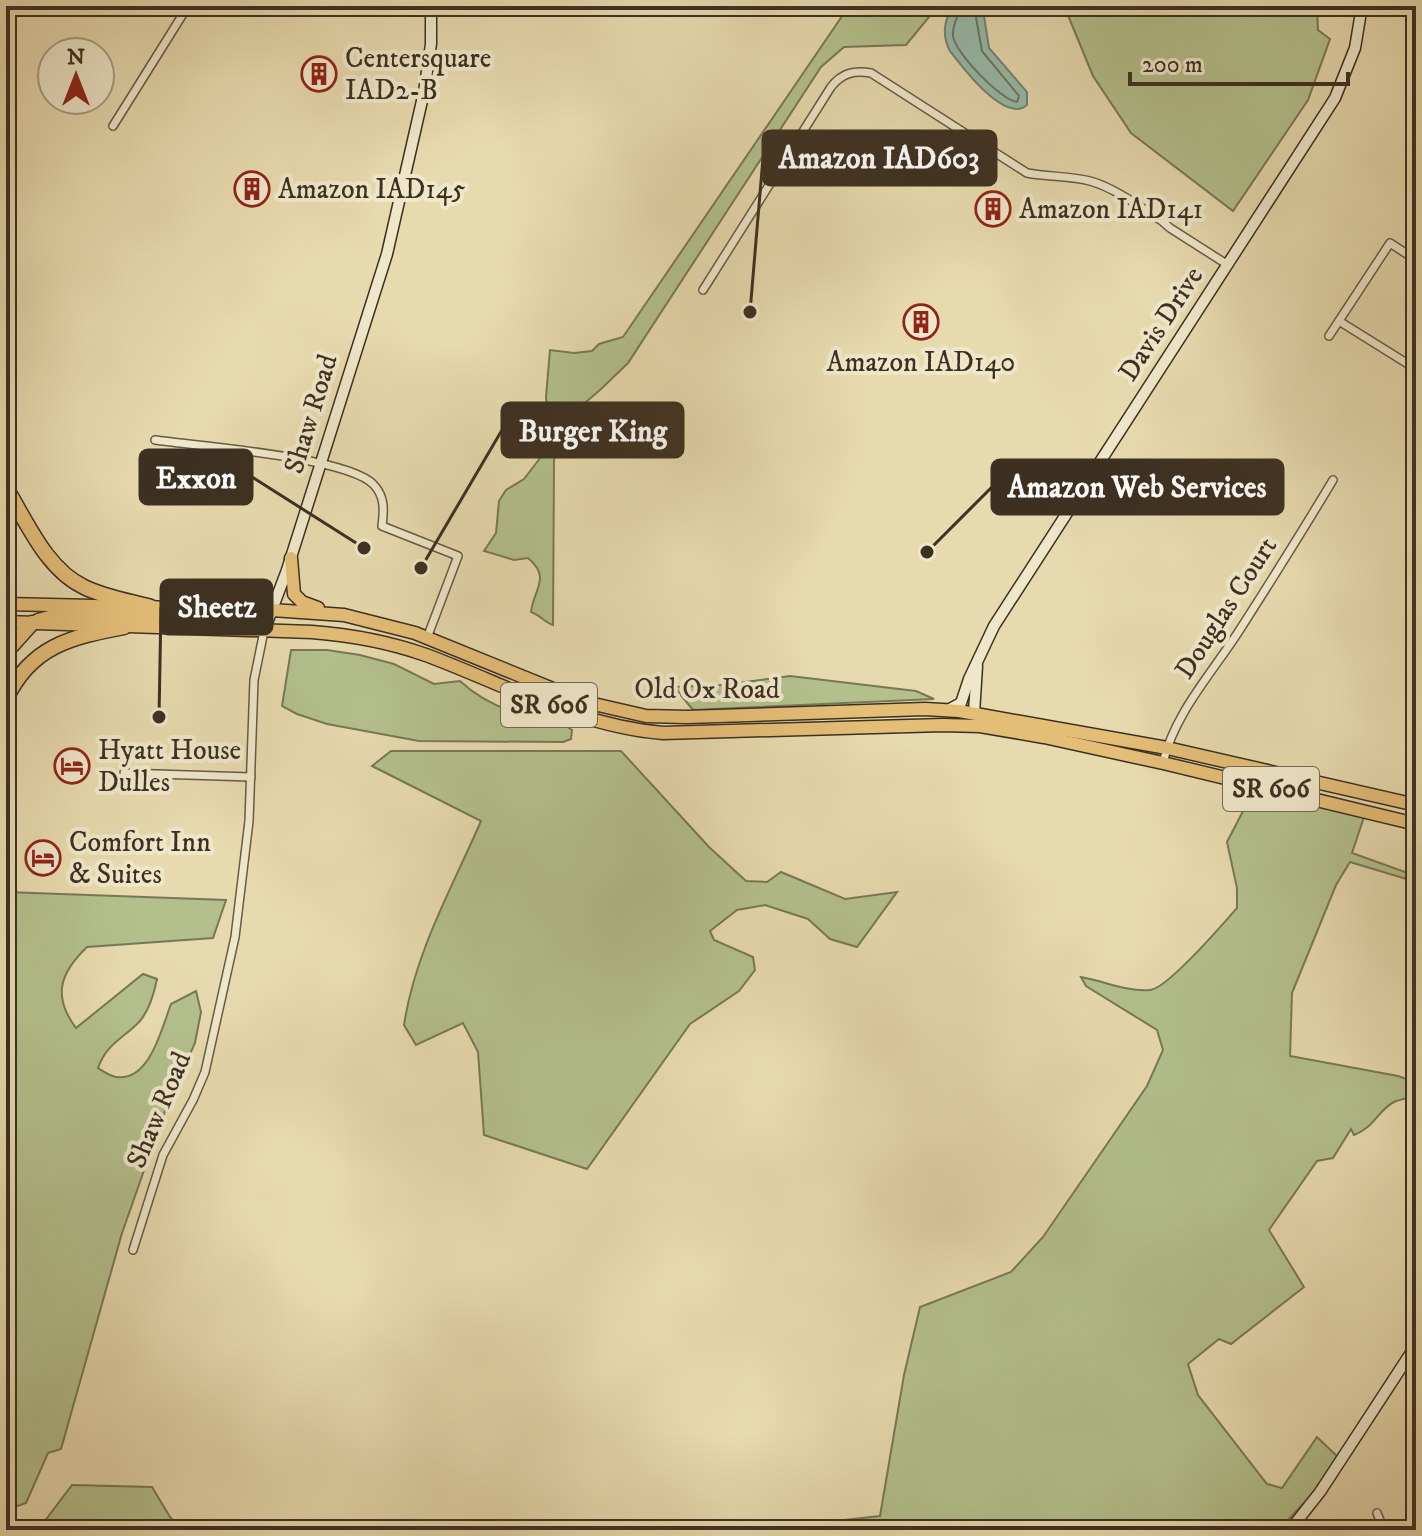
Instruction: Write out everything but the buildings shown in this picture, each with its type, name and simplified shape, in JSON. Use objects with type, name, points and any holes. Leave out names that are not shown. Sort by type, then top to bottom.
[{"type":"highway","points":[[6,488],[42,548],[73,581],[110,596],[151,607]]},
{"type":"highway","points":[[6,652],[32,623]]},
{"type":"highway","points":[[6,699],[22,672],[48,649],[73,638],[124,627]]},
{"type":"main road","points":[[291,558],[295,596],[305,604],[336,614]]},
{"type":"main road","name":"Old Ox Road","points":[[6,604],[336,614],[365,619],[427,638],[585,702],[646,716],[947,709],[1167,748],[1416,805]]},
{"type":"main road","points":[[32,623],[64,613],[247,618],[272,610]]},
{"type":"main road","name":"Old Ox Road","points":[[6,622],[341,635],[398,647],[559,709],[636,731],[663,733],[952,725],[1009,730],[1163,763],[1416,824]]},
{"type":"main road","points":[[952,725],[964,722],[974,713]]},
{"type":"street","points":[[113,126],[188,6]]},
{"type":"street","name":"Shaw Road","points":[[133,1250],[163,1155],[205,1072],[240,903],[251,777],[254,680],[264,631],[291,558],[387,254],[424,92],[431,44],[431,6]]},
{"type":"street","name":"Davis Drive","points":[[947,709],[961,703],[977,660],[999,618],[1325,113],[1343,81],[1355,48],[1362,6]]},
{"type":"street","points":[[703,290],[831,87],[842,75],[857,72],[871,73],[1027,173],[1083,179],[1102,185],[1228,265]]},
{"type":"street","points":[[1329,336],[1390,243],[1416,260]]},
{"type":"street","points":[[1339,321],[1416,369]]},
{"type":"street","points":[[155,440],[274,453],[354,473],[373,483],[382,496],[382,526],[458,556],[427,638]]},
{"type":"street","name":"Douglas Court","points":[[1163,763],[1187,708],[1333,480]]},
{"type":"street","name":"Davis Drive","points":[[974,713],[977,660]]},
{"type":"street","points":[[124,773],[251,777]]},
{"type":"street","points":[[1290,1530],[1320,1492],[1416,1345]]},
{"type":"street","points":[[1377,1513],[1384,1530]]},
{"type":"green space","points":[[849,6],[938,6],[906,45],[844,47],[821,67],[628,363],[558,426],[554,462],[553,625],[550,624],[531,612],[540,578],[535,565],[528,558],[514,560],[484,551],[496,533],[499,501],[506,490],[524,479],[550,445],[546,397],[550,350],[574,353],[592,351],[599,344],[623,337]]},
{"type":"green space","points":[[1062,6],[1317,6],[1318,30],[1330,39],[1308,100],[1233,211],[1131,133],[1093,76]]},
{"type":"green space","points":[[291,650],[327,650],[360,655],[394,664],[434,684],[460,681],[479,696],[501,707],[565,726],[572,730],[571,739],[563,742],[419,741],[327,724],[282,706]]},
{"type":"green space","points":[[790,676],[916,691],[934,699],[693,710],[674,687],[723,685]]},
{"type":"green space","points":[[391,751],[621,751],[709,847],[746,881],[767,882],[781,872],[845,899],[897,892],[857,947],[830,939],[808,919],[765,905],[737,910],[710,931],[714,940],[753,957],[755,970],[739,991],[690,1024],[587,1169],[484,1135],[478,1052],[463,1023],[416,1045],[404,1025],[409,998],[426,946],[481,821],[372,766]]},
{"type":"green space","points":[[1253,792],[1364,817],[1352,853],[1416,876],[1416,882],[1350,862],[1336,885],[1292,993],[1290,1056],[1398,1076],[1415,1082],[1416,1091],[1389,1105],[1361,1132],[1354,1135],[1351,1129],[1333,1158],[1317,1161],[1269,1230],[1304,1287],[1231,1344],[1219,1339],[1188,1364],[1198,1395],[1267,1484],[1282,1488],[1317,1437],[1340,1459],[1279,1530],[790,1530],[802,1521],[880,1516],[904,1375],[920,1307],[1011,1272],[1043,1237],[1147,1086],[1163,1050],[1157,1030],[1086,986],[1081,977],[1124,988],[1150,990],[1169,979],[1208,941],[1237,908],[1237,888],[1227,842]]},
{"type":"green space","points":[[6,892],[226,900],[213,938],[87,947],[65,976],[62,985],[64,1006],[76,1028],[143,974],[157,979],[143,1016],[111,1047],[98,1068],[114,1076],[128,1076],[146,1062],[159,1039],[171,1004],[196,991],[201,1012],[195,1043],[166,1108],[122,1233],[61,1449],[48,1453],[26,1503],[18,1506],[6,1501]]},
{"type":"green space","points":[[72,1485],[152,1487],[170,1517],[182,1530],[38,1530]]},
{"type":"water","points":[[955,6],[979,6],[983,10],[989,48],[1027,92],[1027,105],[1018,109],[996,101],[974,81],[950,51],[945,27]]},
{"type":"place","name":"Centersquare IAD2-B","points":[[319,74]]},
{"type":"place","name":"Amazon IAD145","points":[[252,189]]},
{"type":"place","name":"Amazon IAD141","points":[[993,209]]},
{"type":"place","name":"Amazon IAD603","points":[[750,312]]},
{"type":"place","name":"Amazon IAD140","points":[[921,322]]},
{"type":"place","name":"Exxon","points":[[364,548]]},
{"type":"place","name":"Amazon Web Services","points":[[927,552]]},
{"type":"place","name":"Burger King","points":[[421,568]]},
{"type":"place","name":"Sheetz","points":[[159,717]]},
{"type":"place","name":"Hyatt House Dulles","points":[[72,766]]},
{"type":"place","name":"Comfort Inn & Suites","points":[[43,858]]}]
